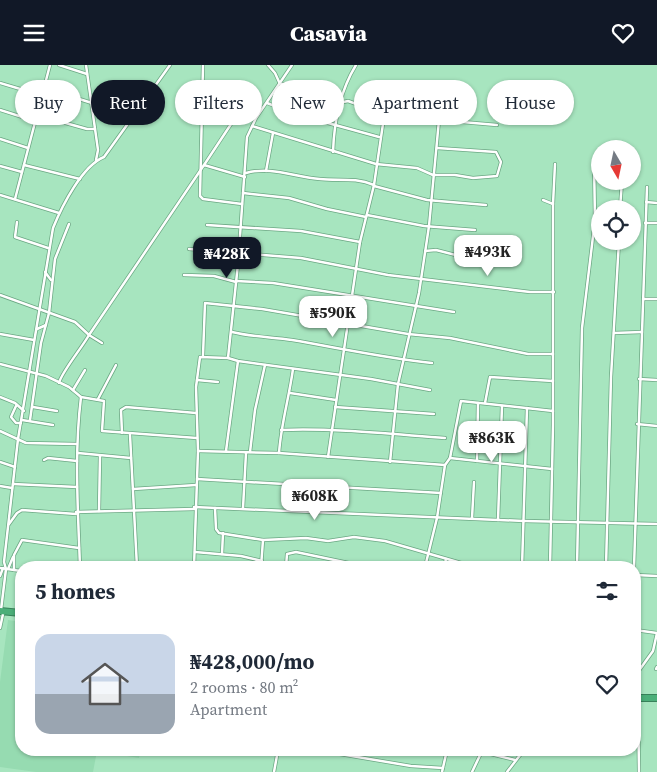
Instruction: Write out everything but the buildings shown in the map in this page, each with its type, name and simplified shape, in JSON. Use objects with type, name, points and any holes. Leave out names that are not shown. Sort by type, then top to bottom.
[{"type":"highway","points":[[1,613],[15,614]]},
{"type":"highway","points":[[641,700],[657,700]]},
{"type":"street","points":[[46,80],[50,65]]},
{"type":"street","points":[[59,65],[87,73]]},
{"type":"street","points":[[86,65],[91,97]]},
{"type":"street","points":[[96,160],[104,157],[170,65]]},
{"type":"street","points":[[203,65],[201,198],[242,204]]},
{"type":"street","points":[[268,65],[278,80]]},
{"type":"street","points":[[283,80],[292,65]]},
{"type":"street","points":[[344,92],[356,65]]},
{"type":"street","points":[[0,83],[15,87]]},
{"type":"street","points":[[228,357],[239,254],[242,193],[246,173],[245,146],[252,126],[272,96]]},
{"type":"street","points":[[267,103],[279,109],[380,137]]},
{"type":"street","points":[[0,110],[15,115]]},
{"type":"street","points":[[15,199],[34,125]]},
{"type":"street","points":[[72,125],[86,129],[95,129]]},
{"type":"street","points":[[0,628],[8,525],[18,439],[37,329],[48,248],[59,213],[80,179],[96,160],[98,150],[95,125]]},
{"type":"street","points":[[59,383],[62,374],[74,360],[230,125]]},
{"type":"street","points":[[328,457],[343,350],[354,295],[360,242],[374,185],[382,125]]},
{"type":"street","points":[[390,462],[398,384],[421,279],[438,125]]},
{"type":"street","points":[[252,126],[376,164],[417,168],[433,175],[494,178],[501,162],[496,152],[436,148]]},
{"type":"street","points":[[333,152],[332,138],[336,126]]},
{"type":"street","points":[[266,171],[273,133]]},
{"type":"street","points":[[0,139],[28,147]]},
{"type":"street","points":[[550,561],[554,292],[553,205],[555,164]]},
{"type":"street","points":[[23,165],[80,179]]},
{"type":"street","points":[[204,165],[245,177]]},
{"type":"street","points":[[0,166],[22,172]]},
{"type":"street","points":[[246,173],[266,171],[322,180],[348,179],[430,199],[486,205]]},
{"type":"street","points":[[634,561],[637,424],[647,187]]},
{"type":"street","points":[[577,561],[582,328],[595,220],[594,190]]},
{"type":"street","points":[[242,193],[289,198],[327,209],[428,226],[475,230]]},
{"type":"street","points":[[0,195],[59,213]]},
{"type":"street","points":[[543,200],[553,205]]},
{"type":"street","points":[[646,202],[657,203]]},
{"type":"street","points":[[17,222],[15,237],[48,248]]},
{"type":"street","points":[[646,223],[657,223]]},
{"type":"street","points":[[24,409],[31,401],[38,373],[49,313],[51,280],[56,256],[69,224]]},
{"type":"street","points":[[207,225],[301,231],[360,242]]},
{"type":"street","points":[[189,249],[301,258],[357,270],[421,279],[530,292],[554,292]]},
{"type":"street","points":[[425,251],[436,250],[475,259]]},
{"type":"street","points":[[606,561],[613,333],[618,250]]},
{"type":"street","points":[[45,272],[51,280]]},
{"type":"street","points":[[184,275],[210,275],[236,281],[273,283],[454,311]]},
{"type":"street","points":[[0,295],[75,322],[102,343]]},
{"type":"street","points":[[642,299],[657,299]]},
{"type":"street","points":[[194,561],[194,508],[198,451],[197,380],[199,358],[203,355],[204,304],[234,305],[408,334],[450,338],[528,353],[553,354]]},
{"type":"street","points":[[37,329],[46,325]]},
{"type":"street","points":[[231,331],[404,361],[432,363]]},
{"type":"street","points":[[613,333],[642,333]]},
{"type":"street","points":[[0,334],[34,340]]},
{"type":"street","points":[[203,355],[228,357],[238,361],[430,390]]},
{"type":"street","points":[[226,451],[238,361]]},
{"type":"street","points":[[0,364],[38,373],[73,390],[81,397],[98,399],[105,403],[102,431],[130,435],[197,439]]},
{"type":"street","points":[[98,399],[116,365]]},
{"type":"street","points":[[243,509],[248,453],[265,365]]},
{"type":"street","points":[[279,453],[281,430],[290,393],[293,369]]},
{"type":"street","points":[[73,390],[85,371]]},
{"type":"street","points":[[485,403],[490,377],[553,381]]},
{"type":"street","points":[[640,379],[657,380]]},
{"type":"street","points":[[197,380],[218,382]]},
{"type":"street","points":[[290,393],[336,400]]},
{"type":"street","points":[[0,397],[24,409]]},
{"type":"street","points":[[80,561],[76,513],[76,444],[81,397]]},
{"type":"street","points":[[30,419],[33,407],[31,401]]},
{"type":"street","points":[[427,561],[437,518],[445,465],[450,458],[460,403],[462,401],[478,402],[553,411]]},
{"type":"street","points":[[477,461],[478,402]]},
{"type":"street","points":[[16,406],[11,417],[16,423],[30,419],[53,425]]},
{"type":"street","points":[[498,520],[502,406]]},
{"type":"street","points":[[33,407],[56,411]]},
{"type":"street","points":[[122,433],[121,410],[126,407],[196,413]]},
{"type":"street","points":[[335,407],[395,409],[434,414]]},
{"type":"street","points":[[522,561],[527,408]]},
{"type":"street","points":[[637,424],[657,426]]},
{"type":"street","points":[[281,430],[373,432],[392,436],[445,438]]},
{"type":"street","points":[[0,431],[26,443],[76,444]]},
{"type":"street","points":[[130,435],[137,561]]},
{"type":"street","points":[[198,451],[279,453],[445,465]]},
{"type":"street","points":[[77,453],[131,458]]},
{"type":"street","points":[[99,511],[100,456]]},
{"type":"street","points":[[450,458],[552,469]]},
{"type":"street","points":[[44,460],[77,461]]},
{"type":"street","points":[[0,462],[15,467]]},
{"type":"street","points":[[197,479],[441,493]]},
{"type":"street","points":[[472,518],[474,482]]},
{"type":"street","points":[[13,484],[77,487]]},
{"type":"street","points":[[133,489],[196,485]]},
{"type":"street","points":[[0,486],[12,488]]},
{"type":"street","points":[[8,525],[17,513],[22,510],[76,513],[194,508],[578,523],[657,523]]},
{"type":"street","points":[[215,508],[217,532],[263,540],[306,538],[328,541],[354,537],[384,541],[453,561]]},
{"type":"street","points":[[222,554],[223,533]]},
{"type":"street","points":[[0,576],[14,556],[22,540],[79,548]]},
{"type":"street","points":[[195,552],[241,556],[262,561],[263,540]]},
{"type":"street","points":[[286,561],[287,554],[296,552],[339,561]]},
{"type":"street","points":[[4,568],[14,570],[14,556]]},
{"type":"street","points":[[641,576],[657,577]]},
{"type":"street","points":[[641,631],[657,633],[656,646],[641,668]]},
{"type":"street","points":[[274,772],[277,756]]},
{"type":"street","points":[[352,756],[442,770],[446,756]]},
{"type":"street","points":[[472,772],[480,756]]},
{"type":"street","points":[[500,756],[515,760]]},
{"type":"street","points":[[507,772],[519,756]]},
{"type":"street","points":[[638,756],[639,772]]},
{"type":"shaded area","points":[[8,620],[15,621],[15,756],[96,756],[93,772],[36,772],[0,767],[0,682]]}]
